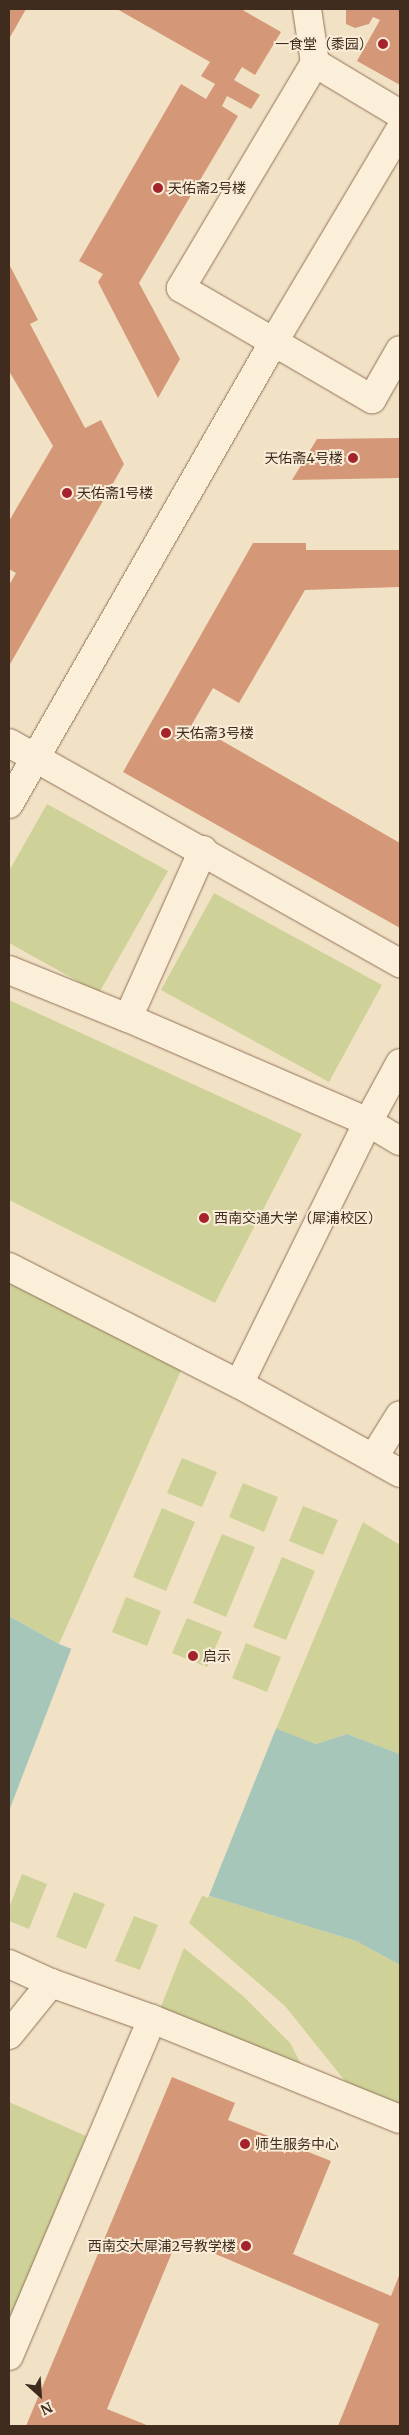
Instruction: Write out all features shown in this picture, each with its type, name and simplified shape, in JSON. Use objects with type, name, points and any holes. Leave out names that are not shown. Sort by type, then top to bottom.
[{"type":"street","points":[[307,9],[315,63],[181,288],[372,400],[400,350]]},
{"type":"street","points":[[315,63],[400,114]]},
{"type":"street","points":[[9,804],[33,757],[273,343],[400,130]]},
{"type":"street","points":[[9,744],[203,850],[400,963]]},
{"type":"street","points":[[128,1018],[203,850]]},
{"type":"street","points":[[9,970],[128,1018],[368,1122],[400,1141]]},
{"type":"street","points":[[240,1384],[368,1122],[400,1063]]},
{"type":"street","points":[[9,1267],[240,1384],[400,1473]]},
{"type":"street","points":[[374,1457],[400,1414]]},
{"type":"street","points":[[9,1964],[51,1984],[152,2019],[400,2119]]},
{"type":"street","points":[[9,2035],[51,1984]]},
{"type":"street","points":[[9,2356],[152,2019]]},
{"type":"green space","points":[[47,804],[168,871],[99,993],[9,943],[9,871]]},
{"type":"green space","points":[[214,893],[382,985],[329,1082],[161,990]]},
{"type":"green space","points":[[9,1000],[302,1134],[215,1303],[9,1200]]},
{"type":"green space","points":[[9,1278],[183,1366],[59,1644],[9,1616]]},
{"type":"green space","points":[[182,1458],[217,1472],[202,1507],[167,1493]]},
{"type":"green space","points":[[243,1483],[278,1497],[264,1532],[229,1517]]},
{"type":"green space","points":[[303,1506],[338,1520],[323,1555],[289,1541]]},
{"type":"green space","points":[[162,1508],[195,1522],[166,1591],[133,1577]]},
{"type":"green space","points":[[363,1522],[400,1545],[400,1754],[347,1734],[316,1744],[276,1729]]},
{"type":"green space","points":[[222,1534],[255,1547],[226,1617],[193,1603]]},
{"type":"green space","points":[[282,1557],[315,1571],[286,1640],[253,1627]]},
{"type":"green space","points":[[126,1597],[161,1611],[147,1646],[112,1632]]},
{"type":"green space","points":[[187,1618],[222,1632],[207,1667],[172,1653]]},
{"type":"green space","points":[[246,1643],[281,1657],[267,1692],[232,1678]]},
{"type":"green space","points":[[22,1874],[47,1884],[29,1929],[9,1921],[9,1908]]},
{"type":"green space","points":[[74,1892],[105,1904],[86,1949],[56,1937]]},
{"type":"green space","points":[[203,1894],[356,1941],[400,1965],[400,2107],[345,2081],[285,2006],[189,1923]]},
{"type":"green space","points":[[134,1916],[158,1925],[140,1970],[115,1961]]},
{"type":"green space","points":[[184,1948],[243,1996],[290,2043],[307,2075],[158,2014]]},
{"type":"green space","points":[[9,2102],[86,2136],[9,2322]]},
{"type":"shaded area","points":[[9,1616],[59,1644],[316,1744],[347,1734],[400,1754],[400,1965],[356,1941],[203,1894],[9,1808]]},
{"type":"pier","points":[[72,1647],[277,1726],[208,1898],[9,1811]]},
{"type":"building","points":[[9,9],[26,9],[9,39]]},
{"type":"building","name":"天佑斋2号楼","points":[[117,9],[241,9],[281,32],[255,75],[242,67],[234,80],[260,95],[251,109],[227,96],[222,106],[238,116],[139,283],[180,359],[158,398],[98,282],[103,274],[79,261],[181,84],[206,99],[215,84],[201,76],[210,62]]},
{"type":"building","name":"一食堂（黍园）","points":[[346,9],[400,9],[400,85],[357,61],[380,20],[373,17],[369,24],[355,28],[346,24]]},
{"type":"building","name":"天佑斋1号楼","points":[[9,264],[38,320],[30,324],[85,428],[101,420],[124,464],[9,666],[9,585],[16,573],[9,569],[9,521],[53,446],[9,371]]},
{"type":"building","name":"天佑斋4号楼","points":[[400,438],[400,478],[292,480],[317,439]]},
{"type":"building","name":"天佑斋3号楼","points":[[253,543],[306,543],[306,550],[400,550],[400,587],[305,590],[239,703],[213,688],[184,738],[190,741],[198,727],[400,843],[400,928],[123,772]]},
{"type":"building","name":"西南交大犀浦2号教学楼","points":[[172,2077],[235,2103],[228,2120],[331,2161],[293,2254],[391,2296],[400,2273],[400,2426],[338,2426],[379,2324],[178,2238],[107,2409],[149,2426],[26,2426]]},
{"type":"place","name":"一食堂（黍园）","points":[[383,44]]},
{"type":"place","name":"天佑斋2号楼","points":[[158,188]]},
{"type":"place","name":"天佑斋4号楼","points":[[353,458]]},
{"type":"place","name":"天佑斋1号楼","points":[[67,493]]},
{"type":"place","name":"天佑斋3号楼","points":[[166,733]]},
{"type":"place","name":"西南交通大学（犀浦校区）","points":[[204,1218]]},
{"type":"place","name":"启示","points":[[193,1656]]},
{"type":"place","name":"师生服务中心","points":[[245,2144]]},
{"type":"place","name":"西南交大犀浦2号教学楼","points":[[246,2246]]}]
